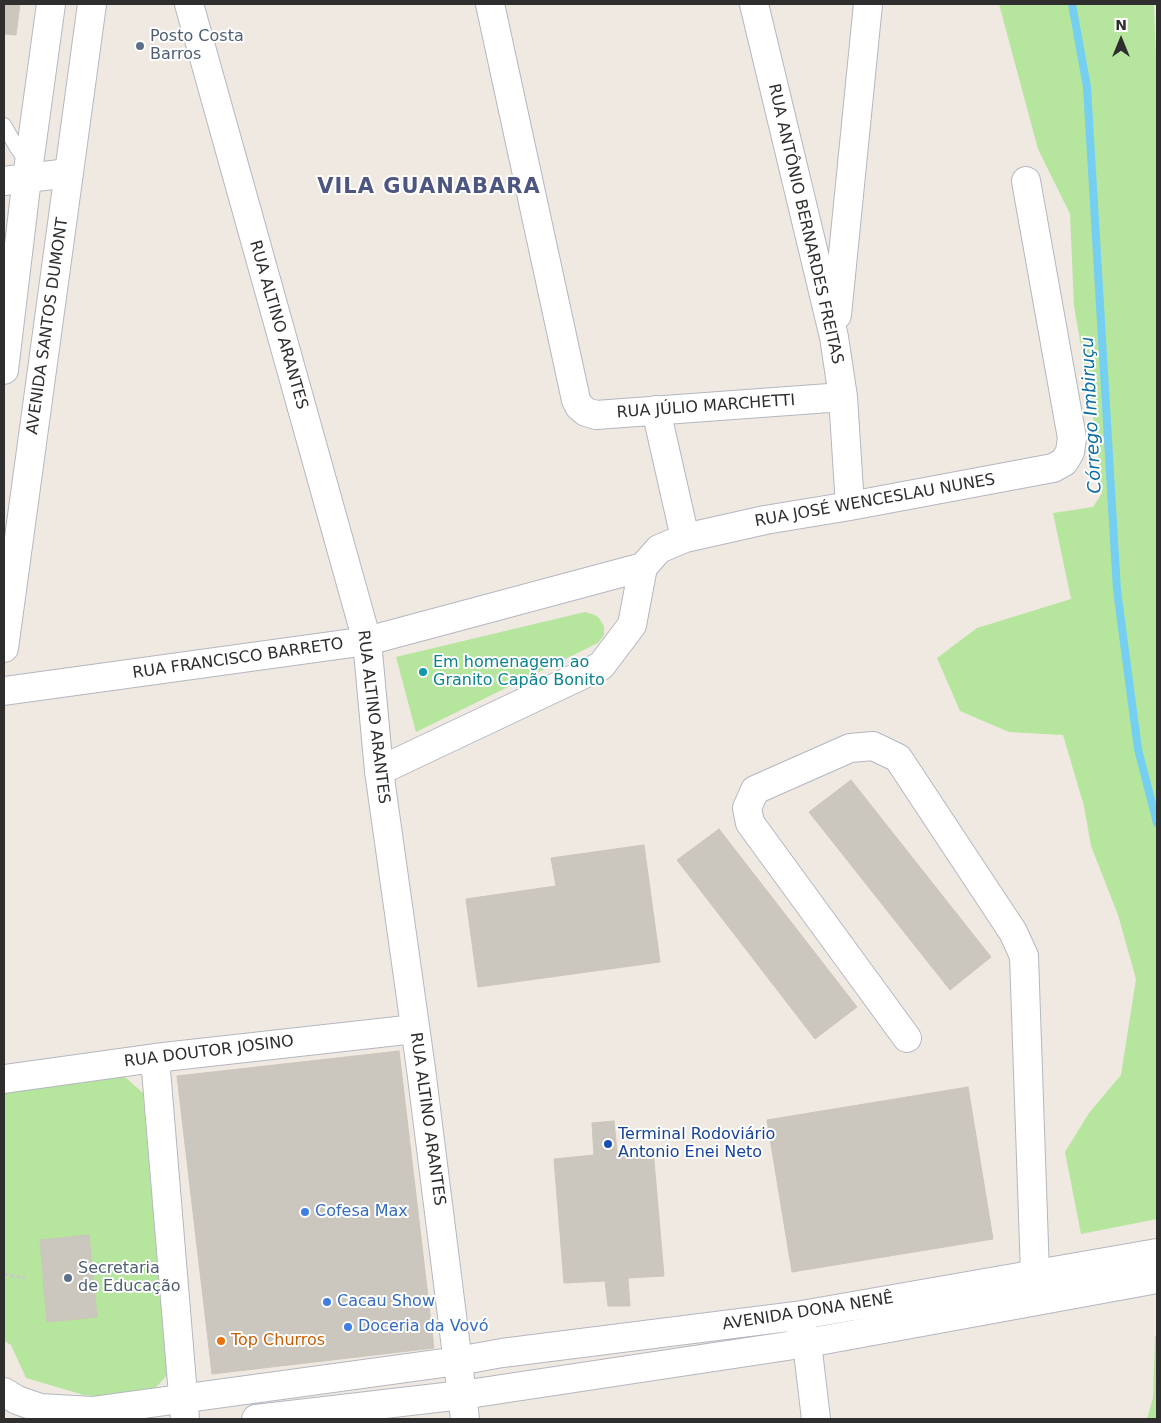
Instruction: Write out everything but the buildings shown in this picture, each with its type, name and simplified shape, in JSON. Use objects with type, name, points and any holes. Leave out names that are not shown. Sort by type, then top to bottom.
[{"type":"street","points":[[4,370],[20,174],[51,4]]},
{"type":"street","name":"AVENIDA SANTOS DUMONT","points":[[4,648],[92,4]]},
{"type":"street","name":"RUA ALTINO ARANTES","points":[[189,4],[366,641],[379,771],[415,1029],[463,1407]]},
{"type":"street","name":"RUA JÚLIO MARCHETTI","points":[[490,4],[576,400],[586,412],[596,415],[842,397]]},
{"type":"street","name":"RUA ANTÔNIO BERNARDES FREITAS","points":[[754,4],[834,337],[842,397],[850,506]]},
{"type":"street","points":[[834,337],[868,4]]},
{"type":"street","points":[[20,174],[68,173]]},
{"type":"street","name":"RUA JOSÉ WENCESLAU NUNES","points":[[643,567],[659,549],[684,538],[765,520],[1053,468],[1064,462],[1070,452],[1072,438],[1026,181]]},
{"type":"street","points":[[656,410],[684,538]]},
{"type":"street","points":[[379,771],[601,666],[632,625],[643,567]]},
{"type":"street","name":"RUA FRANCISCO BARRETO","points":[[4,691],[366,641],[643,567]]},
{"type":"street","points":[[907,1038],[750,823],[747,808],[755,790],[850,748],[873,746],[898,758],[1013,932],[1024,956],[1034,1274]]},
{"type":"street","name":"RUA DOUTOR JOSINO","points":[[4,1079],[155,1058],[415,1029]]},
{"type":"street","points":[[155,1058],[184,1409]]},
{"type":"street","name":"AVENIDA DONA NENÊ","points":[[4,1392],[17,1400],[40,1408],[92,1410],[184,1409],[502,1353],[796,1316],[1157,1253]]},
{"type":"street","name":"AVENIDA DONA NENÊ","points":[[256,1419],[463,1407],[1157,1279]]},
{"type":"street","points":[[796,1316],[807,1343],[816,1419]]},
{"type":"lane","points":[[4,125],[17,148],[20,174]]},
{"type":"path","points":[[4,1274],[25,1278]]},
{"type":"green space","points":[[999,4],[1154,4],[1157,84],[1157,1219],[1081,1234],[1065,1152],[1089,1113],[1121,1075],[1136,979],[1118,915],[1091,846],[1084,806],[1063,735],[1009,732],[960,711],[937,658],[977,628],[1071,599],[1053,513],[1093,507],[1102,493],[1096,434],[1074,306],[1070,214],[1038,149]]},
{"type":"green space","points":[[585,612],[595,615],[604,626],[604,635],[598,643],[416,732],[396,657]]},
{"type":"green space","points":[[113,1073],[126,1078],[143,1093],[167,1375],[151,1393],[124,1398],[84,1395],[26,1378],[11,1345],[4,1341],[4,1086]]},
{"type":"green space","points":[[1157,1333],[1157,1419],[1147,1419],[1153,1398],[1155,1337]]},
{"type":"waterway","name":"Córrego Imbiruçu","points":[[1072,4],[1087,87],[1117,590],[1138,749],[1157,823]]},
{"type":"place","name":"Posto Costa Barros","points":[[140,46]]},
{"type":"place","name":"Em homenagem ao Granito Capão Bonito","points":[[423,672]]},
{"type":"place","name":"Terminal Rodoviário Antonio Enei Neto","points":[[608,1144]]},
{"type":"place","name":"Cofesa Max","points":[[305,1212]]},
{"type":"place","name":"Secretaria de Educação","points":[[68,1278]]},
{"type":"place","name":"Cacau Show","points":[[327,1302]]},
{"type":"place","name":"Doceria da Vovó","points":[[348,1327]]},
{"type":"place","name":"Top Churros","points":[[221,1341]]},
{"type":"district","name":"VILA GUANABARA","points":[[429,188]]}]
